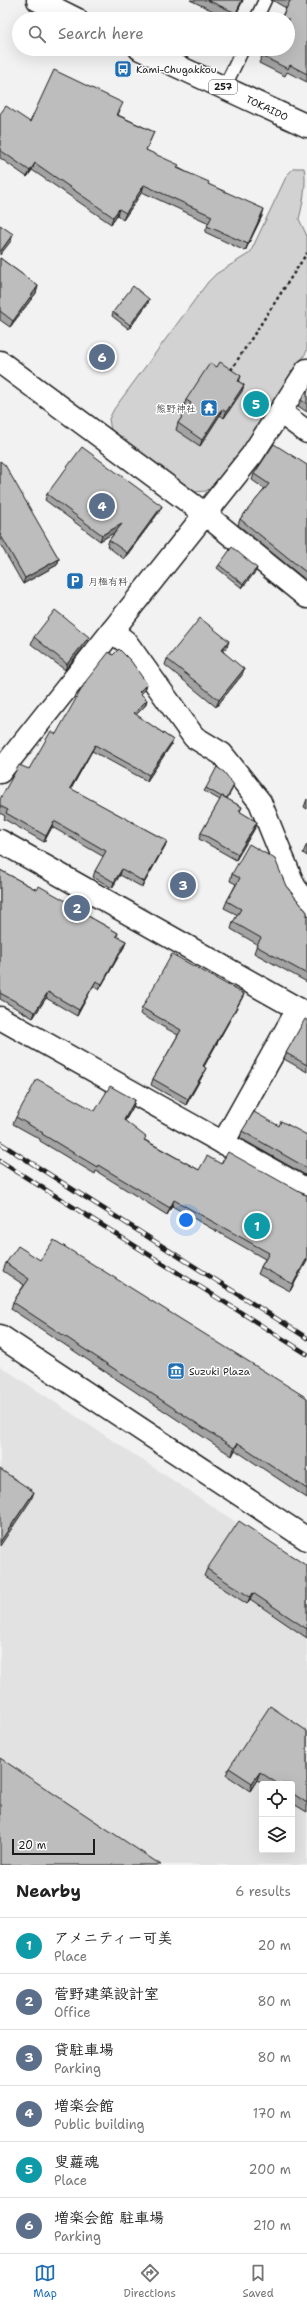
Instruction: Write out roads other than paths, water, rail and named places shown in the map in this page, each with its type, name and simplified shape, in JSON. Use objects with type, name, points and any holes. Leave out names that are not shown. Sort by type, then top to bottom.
[{"type":"main road","points":[[38,0],[62,12]]},
{"type":"main road","name":"TOKAIDO","points":[[155,56],[307,126]]},
{"type":"main road","points":[[0,362],[205,514],[307,597]]},
{"type":"main road","points":[[0,772],[252,455],[307,370]]},
{"type":"main road","points":[[280,412],[307,432]]},
{"type":"main road","points":[[112,631],[126,642],[194,737],[222,754],[260,802],[294,886],[307,904]]},
{"type":"main road","points":[[0,841],[303,1012],[223,1143]]},
{"type":"main road","points":[[0,1018],[307,1190]]},
{"type":"main road","points":[[0,1336],[307,1539]]},
{"type":"lane","points":[[259,12],[265,0]]},
{"type":"lane","points":[[224,88],[239,56]]},
{"type":"railway","points":[[0,1143],[307,1338]]},
{"type":"railway","points":[[0,1161],[307,1354]]},
{"type":"place","name":"Kami-Chugakkou","points":[[123,69]]},
{"type":"place","name":"増楽会館 駐車場","points":[[102,357]]},
{"type":"place","name":"叟蘿魂","points":[[256,404]]},
{"type":"place","name":"熊野神社","points":[[209,408]]},
{"type":"place","name":"増楽会館","points":[[102,506]]},
{"type":"place","name":"月極有料","points":[[75,581]]},
{"type":"place","name":"貸駐車場","points":[[183,885]]},
{"type":"place","name":"菅野建築設計室","points":[[77,908]]},
{"type":"place","name":"アメニティー可美","points":[[257,1226]]},
{"type":"place","name":"Suzuki Plaza","points":[[176,1371]]}]
